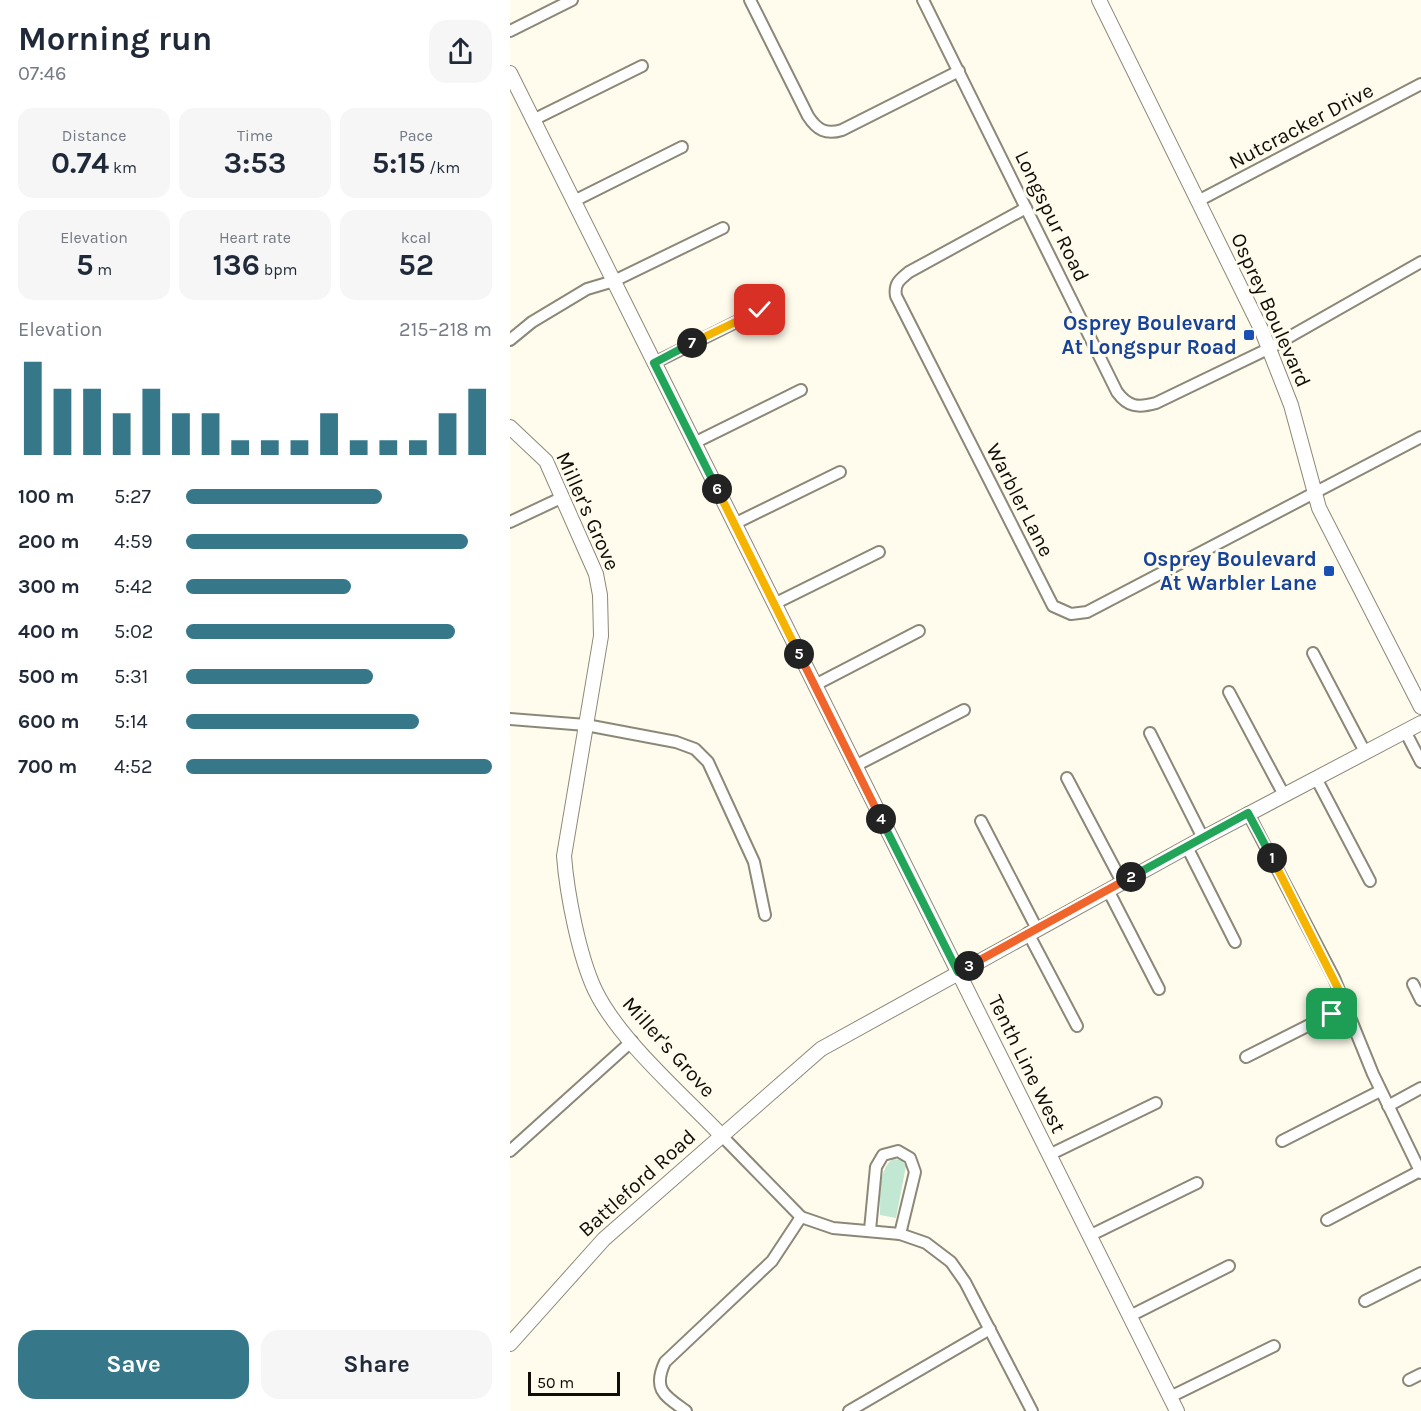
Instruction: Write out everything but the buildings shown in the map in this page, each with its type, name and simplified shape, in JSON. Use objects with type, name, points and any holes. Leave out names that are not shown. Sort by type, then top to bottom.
[{"type":"street","points":[[510,31],[572,0]]},
{"type":"street","points":[[750,0],[808,116],[814,126],[822,131],[833,133],[842,130],[958,71]]},
{"type":"street","name":"Longspur Road","points":[[923,0],[1124,401],[1142,407],[1156,403],[1270,348],[1421,262]]},
{"type":"street","name":"Osprey Boulevard","points":[[1099,0],[1270,348],[1291,405],[1314,494],[1342,556],[1421,707]]},
{"type":"street","points":[[533,120],[642,66]]},
{"type":"street","name":"Tenth Line West","points":[[510,73],[1177,1411]]},
{"type":"street","name":"Nutcracker Drive","points":[[1198,201],[1421,84]]},
{"type":"street","points":[[574,201],[682,147]]},
{"type":"street","name":"Warbler Lane","points":[[1026,208],[909,272],[897,281],[895,288],[896,296],[1053,606],[1071,614],[1087,612],[1314,494]]},
{"type":"street","points":[[510,340],[532,322],[587,289],[614,281],[723,228]]},
{"type":"street","points":[[654,363],[760,310]]},
{"type":"street","points":[[694,443],[801,390]]},
{"type":"street","name":"Miller's Grove","points":[[510,427],[546,461],[596,574],[602,616],[564,856],[566,879],[595,989],[632,1041],[741,1159],[801,1217],[833,1228],[900,1234],[926,1243],[951,1262],[990,1329],[1032,1411]]},
{"type":"street","points":[[1314,494],[1421,437]]},
{"type":"street","points":[[734,524],[840,472]]},
{"type":"street","points":[[510,522],[563,497]]},
{"type":"street","points":[[774,604],[879,552]]},
{"type":"street","points":[[815,685],[919,631]]},
{"type":"street","points":[[1313,653],[1365,752]]},
{"type":"street","points":[[1229,692],[1284,795]]},
{"type":"street","points":[[855,766],[964,710]]},
{"type":"street","points":[[510,719],[586,725],[676,742],[695,749],[708,762],[754,862],[765,915]]},
{"type":"street","name":"Battleford Road","points":[[510,1344],[604,1239],[820,1049],[1248,813],[1421,723]]},
{"type":"street","points":[[1405,731],[1421,762]]},
{"type":"street","points":[[1149,733],[1203,838]]},
{"type":"street","points":[[1067,778],[1122,882]]},
{"type":"street","points":[[1316,778],[1370,881]]},
{"type":"street","points":[[1248,813],[1347,1006],[1380,1091],[1421,1172],[1327,1220]]},
{"type":"street","points":[[981,821],[1077,1026]]},
{"type":"street","points":[[1187,847],[1235,942]]},
{"type":"street","points":[[1108,890],[1159,989]]},
{"type":"street","points":[[1413,984],[1421,1000]]},
{"type":"street","points":[[1246,1057],[1347,1006]]},
{"type":"street","points":[[510,1151],[632,1041]]},
{"type":"street","points":[[1388,1106],[1421,1088]]},
{"type":"street","points":[[1282,1141],[1380,1091]]},
{"type":"street","name":"Tenth Line West","points":[[1048,1155],[1156,1103]]},
{"type":"street","points":[[510,1133],[519,1143]]},
{"type":"street","points":[[870,1230],[876,1167],[883,1155],[898,1151],[910,1158],[915,1172],[900,1234]]},
{"type":"street","points":[[1089,1236],[1197,1183]]},
{"type":"street","points":[[686,1411],[661,1390],[658,1377],[664,1362],[772,1261],[801,1217]]},
{"type":"street","points":[[1130,1316],[1229,1266]]},
{"type":"street","points":[[1365,1301],[1421,1273]]},
{"type":"street","points":[[849,1411],[990,1329]]},
{"type":"street","points":[[1170,1397],[1274,1346]]},
{"type":"street","points":[[1409,1380],[1421,1374]]},
{"type":"green space","points":[[893,1159],[901,1160],[906,1166],[896,1218],[880,1215],[882,1177],[884,1170]]},
{"type":"place","name":"Osprey Boulevard At Longspur Road","points":[[1249,335]]},
{"type":"place","name":"Osprey Boulevard At Warbler Lane","points":[[1329,571]]},
{"type":"route","points":[[760,310],[654,363],[958,972],[1248,813],[1347,1006],[1332,1014]]}]
